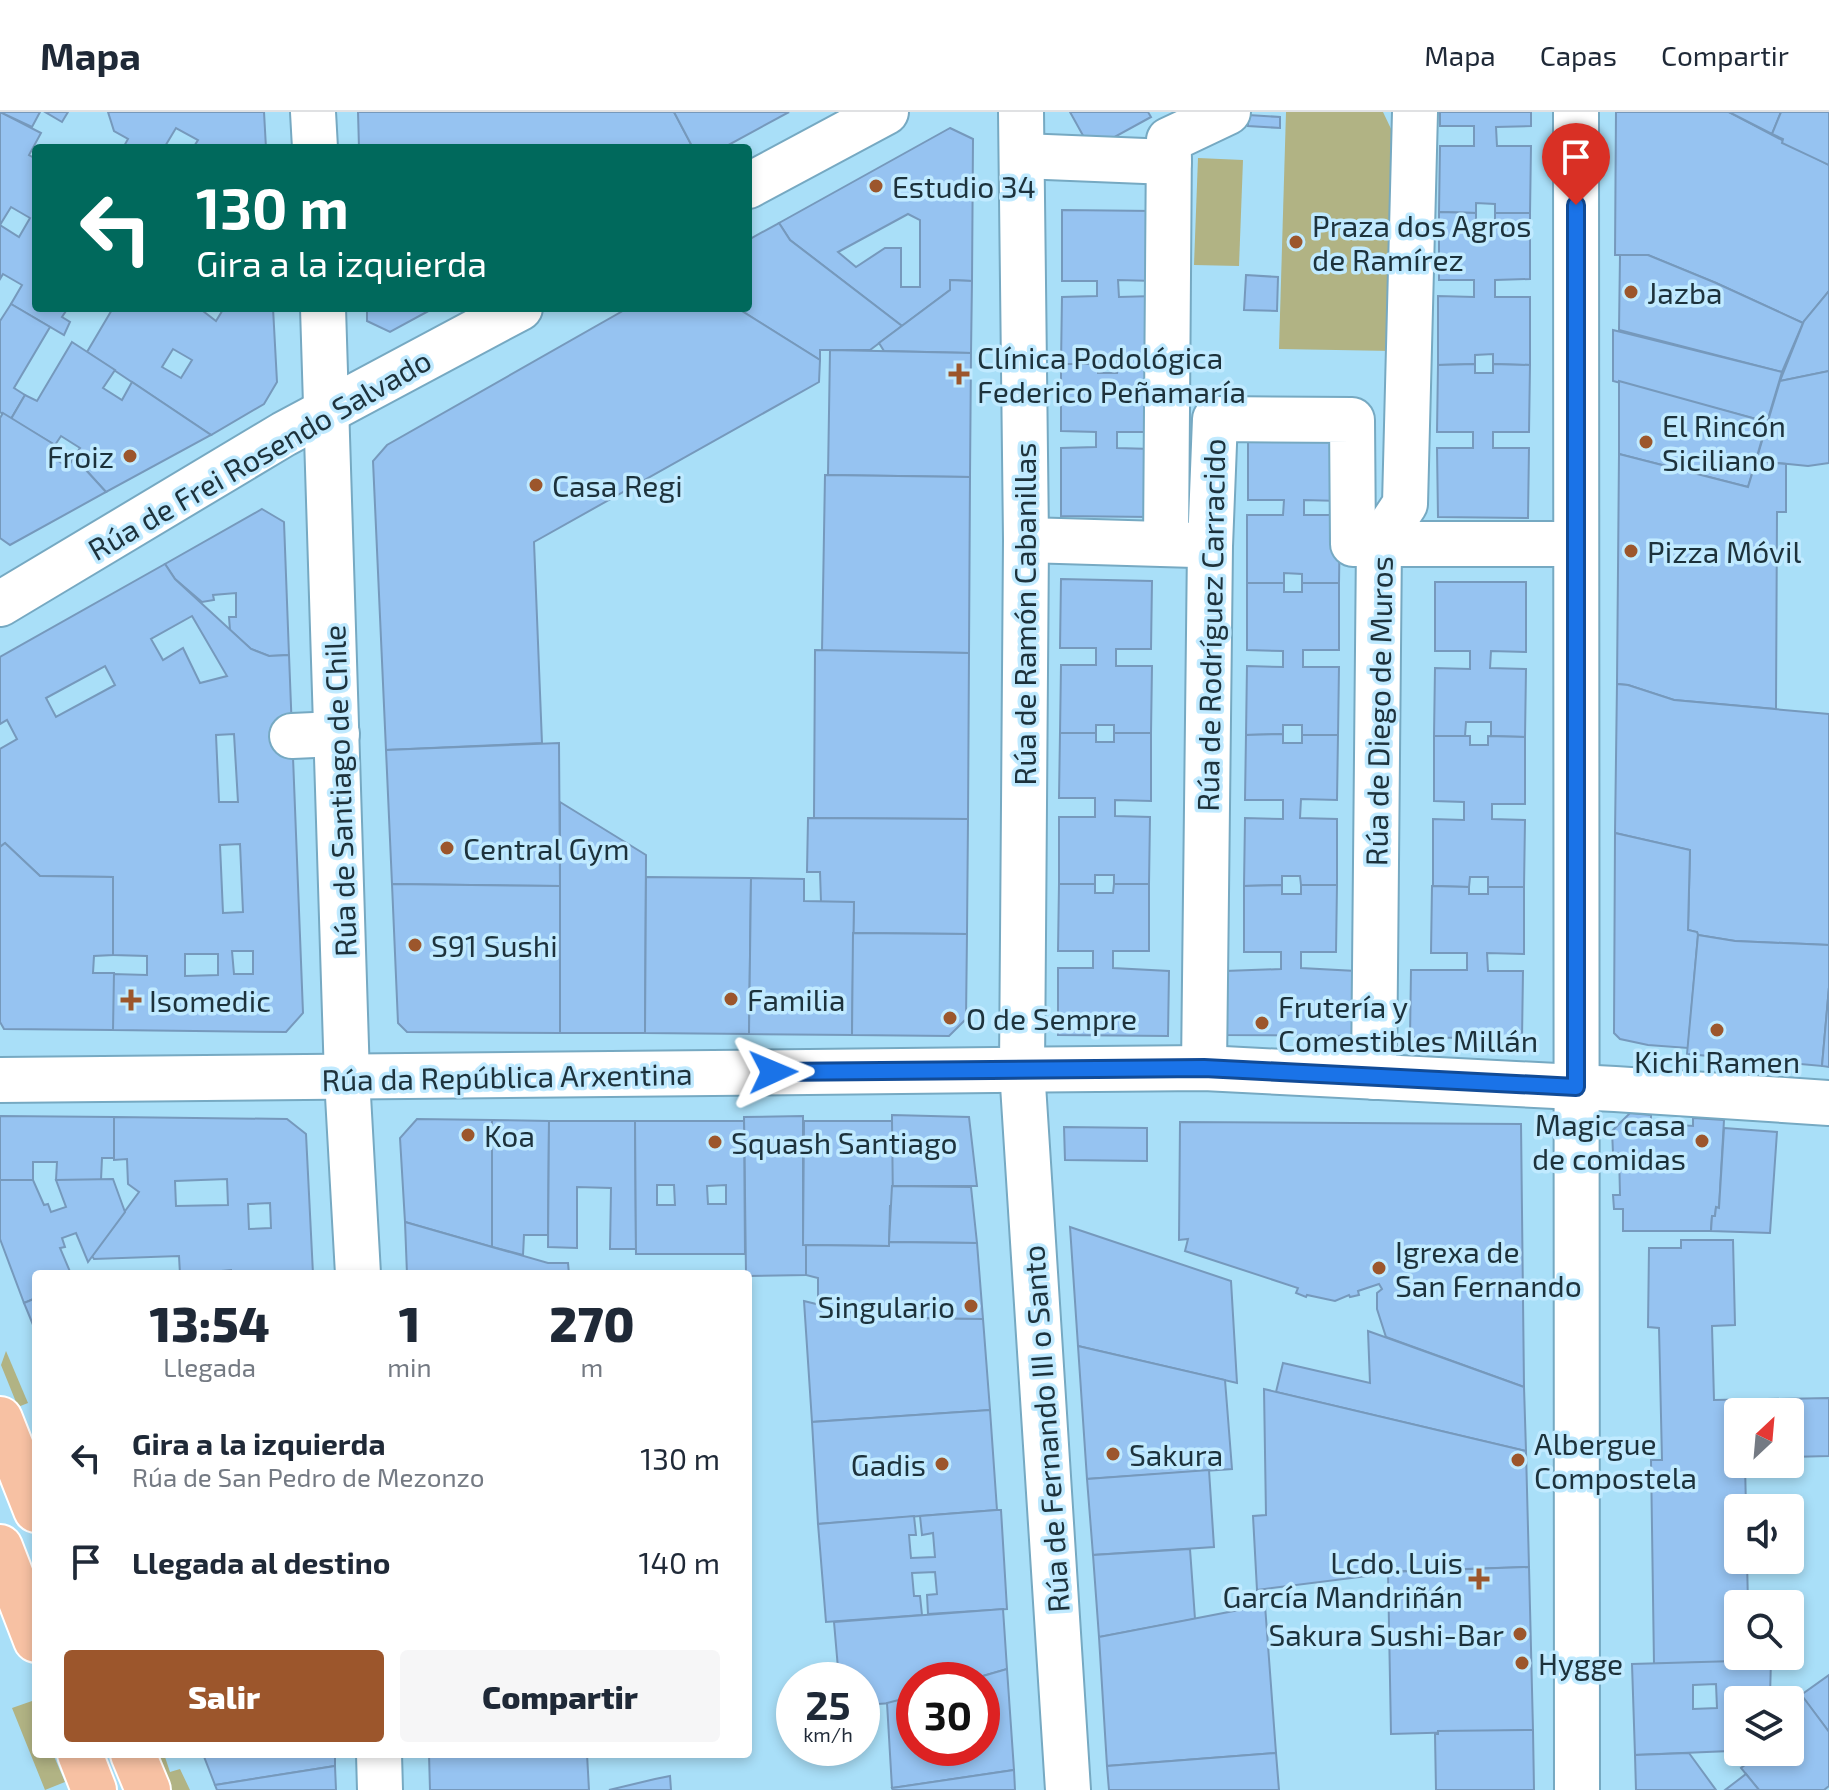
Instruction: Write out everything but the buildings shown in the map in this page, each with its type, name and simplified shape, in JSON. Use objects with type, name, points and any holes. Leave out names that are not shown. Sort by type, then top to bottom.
[{"type":"main road","points":[[0,1419],[32,1500]]},
{"type":"main road","points":[[0,1547],[32,1630]]},
{"type":"main road","points":[[82,1758],[94,1790]]},
{"type":"main road","points":[[135,1758],[148,1790]]},
{"type":"street","points":[[313,112],[315,144]]},
{"type":"street","points":[[752,184],[886,112]]},
{"type":"street","name":"Rúa de Ramón Cabanillas","points":[[1021,112],[1026,540],[1022,1069]]},
{"type":"street","points":[[1187,545],[1169,140],[1228,112]]},
{"type":"street","name":"Rúa de Diego de Muros","points":[[1374,1077],[1379,543],[1405,504],[1415,112]]},
{"type":"street","points":[[1576,112],[1577,1790]]},
{"type":"street","points":[[1022,156],[1169,162]]},
{"type":"street","name":"Rúa de Santiago de Chile","points":[[323,312],[347,1078],[358,1270]]},
{"type":"street","name":"Rúa de Frei Rosendo Salvado","points":[[0,604],[270,442],[512,312]]},
{"type":"street","points":[[1187,405],[1187,545]]},
{"type":"street","name":"Rúa de Rodríguez Carracido","points":[[1204,1068],[1187,545],[1215,419],[1352,420],[1353,544],[1379,543]]},
{"type":"street","points":[[1373,437],[1379,543],[1576,544]]},
{"type":"street","points":[[1026,540],[1187,545]]},
{"type":"street","points":[[292,736],[337,734]]},
{"type":"street","name":"Rúa da República Arxentina","points":[[0,1080],[1204,1068],[1829,1103]]},
{"type":"street","name":"Rúa de Fernando III o Santo","points":[[1022,1069],[1068,1790]]},
{"type":"street","points":[[379,1758],[380,1790]]},
{"type":"green space","points":[[1286,112],[1383,112],[1393,133],[1393,351],[1279,349]]},
{"type":"green space","points":[[1198,158],[1243,160],[1239,266],[1194,265]]},
{"type":"green space","points":[[6,1351],[28,1403],[18,1407],[1,1365]]},
{"type":"green space","points":[[32,1701],[32,1758],[12,1708]]},
{"type":"green space","points":[[32,1758],[55,1758],[65,1782],[45,1790]]},
{"type":"green space","points":[[156,1758],[165,1758],[170,1772],[180,1769],[190,1790],[169,1790]]},
{"type":"place","name":"Estudio 34","points":[[876,186]]},
{"type":"place","name":"Praza dos Agros de Ramírez","points":[[1296,242]]},
{"type":"place","name":"Jazba","points":[[1631,292]]},
{"type":"place","name":"Clínica Podológica Federico Peñamaría","points":[[959,374]]},
{"type":"place","name":"El Rincón Siciliano","points":[[1646,442]]},
{"type":"place","name":"Froiz","points":[[130,456]]},
{"type":"place","name":"Casa Regi","points":[[536,485]]},
{"type":"place","name":"Pizza Móvil","points":[[1631,551]]},
{"type":"place","name":"Central Gym","points":[[447,848]]},
{"type":"place","name":"S91 Sushi","points":[[415,945]]},
{"type":"place","name":"Familia","points":[[731,999]]},
{"type":"place","name":"Isomedic","points":[[131,1000]]},
{"type":"place","name":"O de Sempre","points":[[950,1018]]},
{"type":"place","name":"Frutería y Comestibles Millán","points":[[1262,1023]]},
{"type":"place","name":"Kichi Ramen","points":[[1717,1030]]},
{"type":"place","name":"Koa","points":[[468,1135]]},
{"type":"place","name":"Magic casa de comidas","points":[[1702,1141]]},
{"type":"place","name":"Squash Santiago","points":[[715,1142]]},
{"type":"place","name":"Igrexa de San Fernando","points":[[1379,1268]]},
{"type":"place","name":"Singulario","points":[[971,1306]]},
{"type":"place","name":"Sakura","points":[[1113,1454]]},
{"type":"place","name":"Albergue Compostela","points":[[1518,1460]]},
{"type":"place","name":"Gadis","points":[[942,1464]]},
{"type":"place","name":"Lcdo. Luis García Mandriñán","points":[[1479,1579]]},
{"type":"place","name":"Sakura Sushi-Bar","points":[[1520,1634]]},
{"type":"place","name":"Hygge","points":[[1522,1663]]},
{"type":"route","points":[[773,1072],[1204,1068],[1576,1087],[1576,205]]}]
